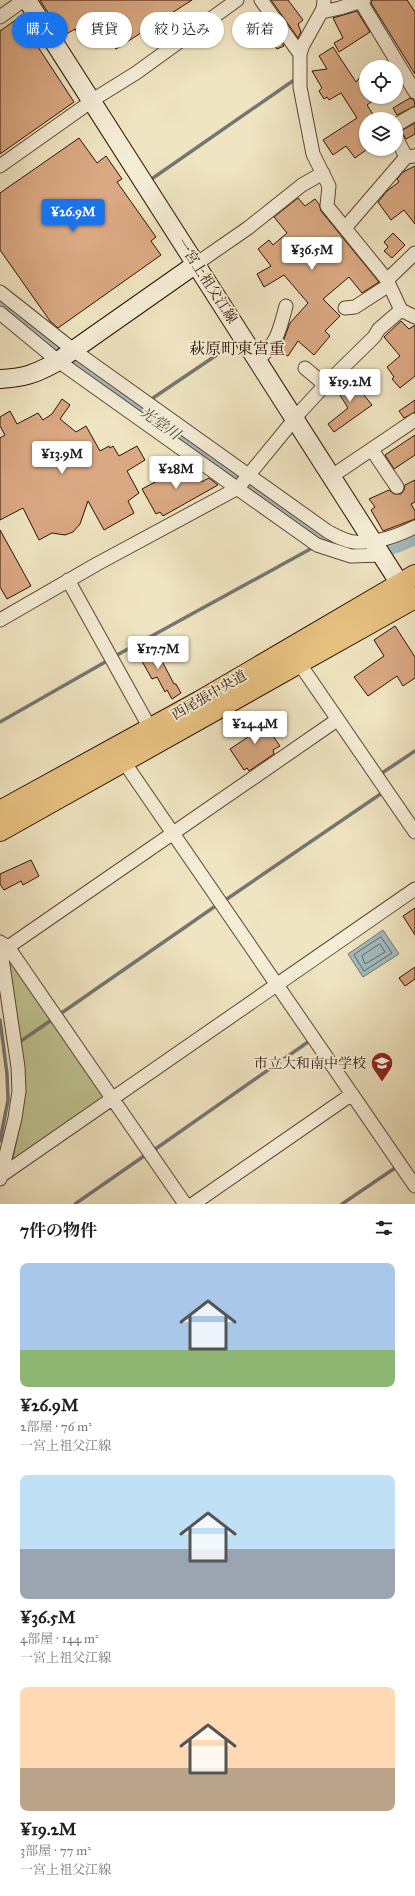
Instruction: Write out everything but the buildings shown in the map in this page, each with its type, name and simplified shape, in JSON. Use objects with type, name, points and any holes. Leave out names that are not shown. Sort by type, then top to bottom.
[{"type":"main road","name":"一宮上祖父江線","points":[[25,0],[378,548],[412,592]]},
{"type":"main road","points":[[0,379],[20,378],[38,372],[66,355],[196,264]]},
{"type":"main road","name":"西尾張中央道","points":[[0,831],[299,663],[412,592]]},
{"type":"main road","name":"西尾張中央道","points":[[0,811],[200,701],[412,592]]},
{"type":"street","points":[[0,17],[25,0]]},
{"type":"street","points":[[0,166],[136,73],[237,0]]},
{"type":"street","points":[[261,0],[300,54]]},
{"type":"street","points":[[0,620],[244,481],[295,418],[325,385],[374,337],[379,330],[410,313],[327,206],[329,186],[313,154],[300,87],[300,54],[323,6],[362,1],[415,92]]},
{"type":"street","points":[[403,121],[415,114]]},
{"type":"street","points":[[345,228],[410,156],[403,146]]},
{"type":"street","points":[[196,264],[248,228],[302,186],[323,173]]},
{"type":"street","points":[[345,308],[355,307],[388,283],[415,253]]},
{"type":"street","points":[[0,292],[66,355],[244,481],[317,545],[351,556],[378,548],[393,537],[415,527]]},
{"type":"street","points":[[258,360],[271,348],[278,338],[286,306]]},
{"type":"street","points":[[0,313],[66,355],[244,481],[327,531],[343,539],[378,548]]},
{"type":"street","points":[[304,368],[325,385]]},
{"type":"street","points":[[332,476],[415,420]]},
{"type":"street","points":[[372,450],[397,486]]},
{"type":"street","points":[[68,580],[150,728]]},
{"type":"street","points":[[299,663],[415,832]]},
{"type":"street","points":[[3,944],[172,833],[337,720]]},
{"type":"street","points":[[124,762],[415,1186]]},
{"type":"street","points":[[1,1178],[113,1098],[415,889]]},
{"type":"street","points":[[3,944],[113,1098],[185,1204]]},
{"type":"street","points":[[1,1178],[19,1090],[18,1067],[3,944]]},
{"type":"street","points":[[194,1204],[352,1094]]},
{"type":"green space","points":[[6,952],[52,1018],[18,1042]]},
{"type":"green space","points":[[53,1020],[107,1098],[12,1163],[21,1120],[23,1093],[18,1044]]},
{"type":"water","points":[[383,930],[399,954],[363,977],[348,954]]},
{"type":"waterway","points":[[153,178],[297,78]]},
{"type":"waterway","name":"光堂川","points":[[0,302],[39,334],[118,394],[322,537],[345,548],[363,549],[381,547],[415,534]]},
{"type":"waterway","points":[[150,400],[233,344]]},
{"type":"waterway","points":[[117,655],[314,547]]},
{"type":"waterway","points":[[0,722],[107,661]]},
{"type":"waterway","points":[[379,775],[415,751]]},
{"type":"waterway","points":[[224,901],[382,793]]},
{"type":"waterway","points":[[59,1012],[60,1014],[217,905]]},
{"type":"waterway","points":[[21,1041],[53,1019]]},
{"type":"waterway","points":[[0,1020],[7,1074],[8,1100],[0,1141]]},
{"type":"waterway","points":[[154,1150],[308,1042]]},
{"type":"waterway","points":[[75,1204],[147,1154]]},
{"type":"waterway","points":[[342,1204],[395,1168]]},
{"type":"place","name":"市立大和南中学校","points":[[382,1082]]},
{"type":"district","name":"萩原町東宮重","points":[[237,348]]}]
